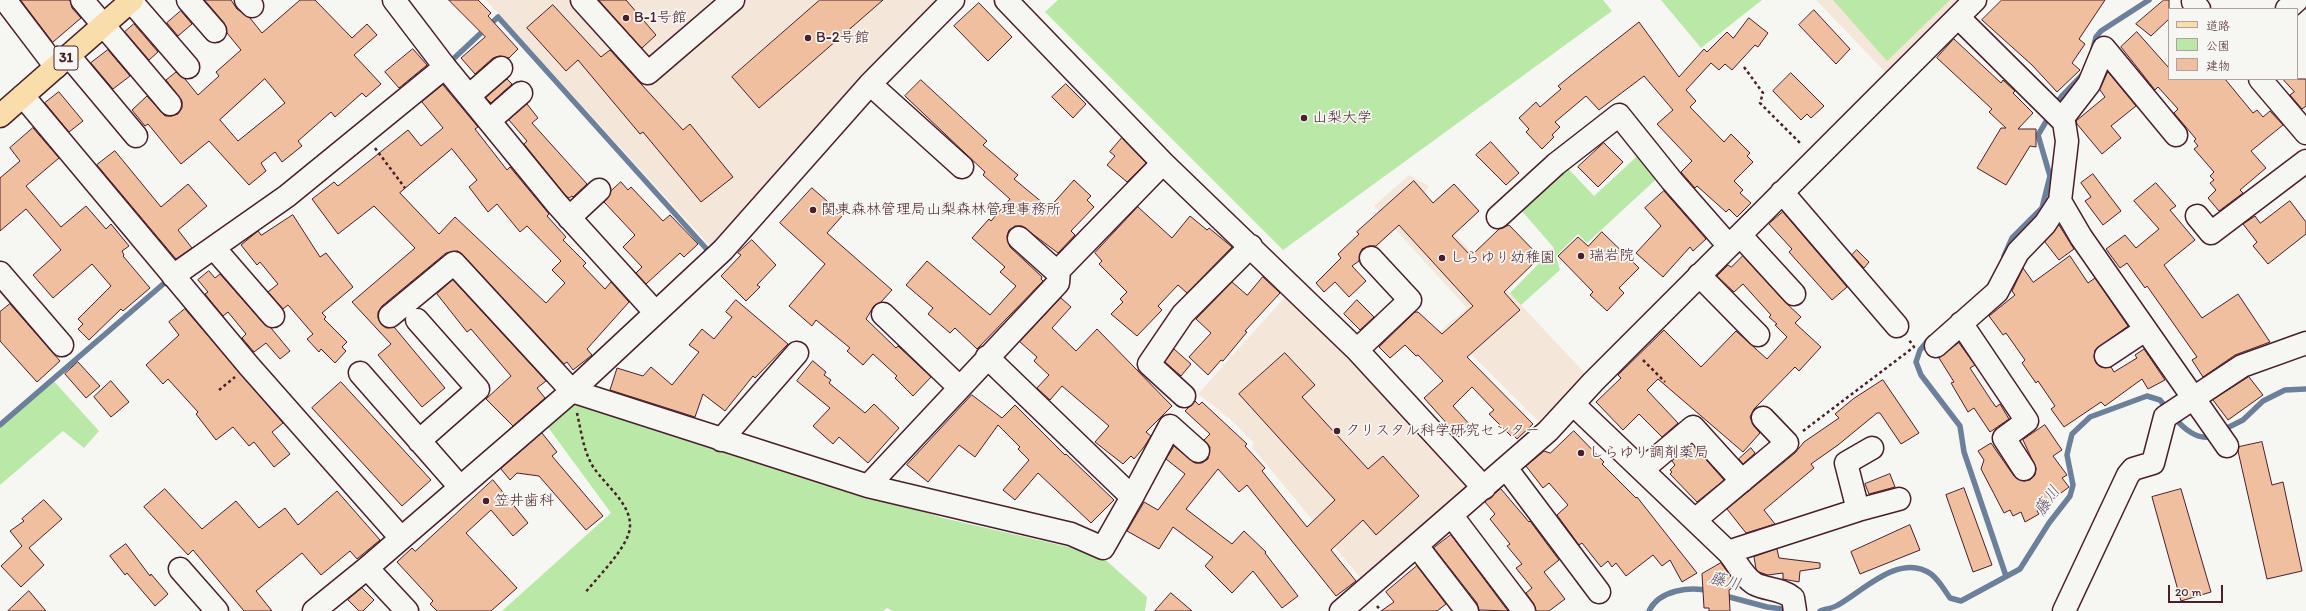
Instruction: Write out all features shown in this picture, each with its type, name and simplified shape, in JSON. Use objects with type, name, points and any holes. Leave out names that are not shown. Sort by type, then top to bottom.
[{"type":"main road","name":"31","points":[[0,116],[132,0]]},
{"type":"street","points":[[5,0],[62,61],[136,136]]},
{"type":"street","points":[[82,0],[170,104]]},
{"type":"street","points":[[132,0],[188,67]]},
{"type":"street","points":[[188,0],[215,31]]},
{"type":"street","points":[[394,0],[445,67],[570,218],[655,312]]},
{"type":"street","points":[[582,0],[648,74],[733,0]]},
{"type":"street","points":[[314,611],[367,568],[572,391],[655,312],[724,250],[870,84],[953,0]]},
{"type":"street","points":[[1006,0],[1163,163],[1251,246],[1357,350],[1484,488]]},
{"type":"street","points":[[1341,611],[1484,488],[1574,405],[1629,346],[1699,275],[1975,0]]},
{"type":"street","points":[[2288,8],[2297,0]]},
{"type":"street","points":[[1936,346],[1997,292],[2018,252],[2045,224],[2060,200],[2067,141],[2064,122],[1958,17]]},
{"type":"street","points":[[2056,113],[2089,84],[2104,48],[2176,135]]},
{"type":"street","points":[[173,276],[287,196],[445,67]]},
{"type":"street","points":[[469,96],[501,68]]},
{"type":"street","points":[[2261,80],[2306,133]]},
{"type":"street","points":[[870,84],[962,167]]},
{"type":"street","points":[[489,121],[521,93]]},
{"type":"street","points":[[23,96],[249,366],[401,538]]},
{"type":"street","points":[[1498,216],[1556,164],[1619,115],[1672,181],[1794,294]]},
{"type":"street","points":[[2197,216],[2211,233],[2306,161]]},
{"type":"street","points":[[868,486],[987,357],[1058,283],[1059,270],[1163,163]]},
{"type":"street","points":[[570,218],[599,190]]},
{"type":"street","points":[[1782,192],[1897,326]]},
{"type":"street","points":[[2060,200],[2081,237],[2146,330],[2180,406],[2209,419],[2225,444]]},
{"type":"street","points":[[1019,238],[1058,273]]},
{"type":"street","points":[[1184,396],[1149,364],[1183,314],[1251,246]]},
{"type":"street","points":[[214,248],[273,316]]},
{"type":"street","points":[[1357,350],[1410,300],[1371,258]]},
{"type":"street","points":[[390,316],[454,262],[572,391],[868,486],[1071,534],[1104,548],[1170,426],[1198,451]]},
{"type":"street","points":[[0,272],[62,345]]},
{"type":"street","points":[[1699,275],[1758,335]]},
{"type":"street","points":[[883,314],[959,387]]},
{"type":"street","points":[[417,320],[478,389],[419,441]]},
{"type":"street","points":[[1961,324],[2027,421],[2004,438],[2024,469]]},
{"type":"street","points":[[2106,356],[2146,330]]},
{"type":"street","points":[[2064,611],[2128,475],[2133,469],[2153,463],[2164,417],[2242,366],[2306,343]]},
{"type":"street","points":[[721,440],[797,353]]},
{"type":"street","points":[[987,357],[1132,497]]},
{"type":"street","points":[[360,373],[460,487]]},
{"type":"street","points":[[1574,405],[1728,552],[1748,578],[1755,584],[1785,591],[1794,604]]},
{"type":"street","points":[[1694,520],[1787,443],[1763,418]]},
{"type":"street","points":[[1642,470],[1693,427],[1742,481]]},
{"type":"street","points":[[1858,510],[1846,462],[1872,448]]},
{"type":"street","points":[[1506,468],[1599,592]]},
{"type":"street","points":[[1728,552],[1858,510],[1899,499]]},
{"type":"street","points":[[1452,516],[1524,611]]},
{"type":"street","points":[[1417,546],[1467,611]]},
{"type":"street","points":[[367,568],[407,611]]},
{"type":"street","points":[[180,569],[217,611]]},
{"type":"path","points":[[1744,67],[1763,93],[1760,103],[1816,158]]},
{"type":"path","points":[[364,134],[405,188]]},
{"type":"path","points":[[1787,443],[1914,347],[1897,326]]},
{"type":"path","points":[[1629,346],[1665,382]]},
{"type":"path","points":[[572,391],[586,452],[593,466],[626,507],[631,522],[626,540],[585,593]]},
{"type":"shaded area","points":[[486,0],[942,0],[714,250]]},
{"type":"shaded area","points":[[1816,0],[1969,0],[1889,76]]},
{"type":"shaded area","points":[[1409,175],[1429,186],[1421,198],[1593,382],[1548,431],[1462,345],[1438,333],[1467,308],[1374,206]]},
{"type":"shaded area","name":"クリスタル科学研究センター","points":[[1293,288],[1484,488],[1368,587],[1252,447],[1254,443],[1230,419],[1198,394]]},
{"type":"green space","name":"山梨大学","points":[[1058,0],[1603,0],[1612,11],[1283,250],[1045,12]]},
{"type":"green space","points":[[1661,0],[1762,0],[1701,48]]},
{"type":"green space","points":[[1833,0],[1950,0],[1887,61]]},
{"type":"green space","points":[[1646,148],[1665,171],[1587,243],[1578,234],[1556,256],[1560,270],[1521,305],[1510,293],[1554,248],[1514,202],[1561,161],[1594,196]]},
{"type":"green space","points":[[51,378],[99,431],[84,448],[63,431],[0,485],[0,422]]},
{"type":"green space","points":[[571,401],[943,518],[1099,554],[1147,597],[1145,611],[893,611],[887,608],[883,611],[502,611],[611,513],[545,423]]},
{"type":"building","points":[[21,0],[70,0],[72,8],[81,18],[53,42]]},
{"type":"building","points":[[205,0],[231,0],[237,9],[250,18],[262,33],[300,0],[315,0],[352,38],[367,24],[377,35],[354,55],[381,84],[366,97],[362,93],[335,117],[331,112],[298,141],[302,146],[282,162],[275,152],[261,163],[266,171],[249,185],[209,141],[181,164],[148,124],[145,126],[132,110],[147,96],[165,116],[178,114],[182,108],[182,101],[166,80],[176,72],[185,79],[198,95],[219,76],[216,72],[241,50],[227,33],[224,23]],"holes":[[[265,79],[285,103],[238,141],[220,120]]]},
{"type":"building","points":[[449,0],[478,0],[491,13],[488,16],[518,49],[509,58],[499,56],[493,58],[475,74],[461,58],[485,37]]},
{"type":"building","name":"B-1号館","points":[[599,0],[626,0],[656,35],[642,48]]},
{"type":"building","name":"B-2号館","points":[[820,0],[883,0],[759,108],[732,77]]},
{"type":"building","points":[[2002,0],[2105,0],[2079,39],[2085,44],[2072,63],[2080,70],[2057,92],[2032,65],[1982,20]]},
{"type":"building","points":[[2164,0],[2169,0],[2168,20],[2151,36],[2136,24]]},
{"type":"building","points":[[979,3],[1012,37],[988,61],[954,26]]},
{"type":"building","points":[[553,5],[601,57],[610,50],[683,130],[690,124],[733,177],[701,202],[643,132],[640,134],[578,60],[566,71],[527,28]]},
{"type":"building","points":[[1814,10],[1850,49],[1836,64],[1799,25]]},
{"type":"building","points":[[181,11],[192,24],[178,36],[167,23]]},
{"type":"building","points":[[1749,18],[1768,33],[1758,47],[1755,45],[1732,70],[1725,64],[1719,70],[1711,63],[1686,90],[1696,101],[1690,107],[1724,142],[1731,134],[1750,153],[1747,156],[1753,162],[1734,181],[1743,190],[1740,193],[1751,203],[1737,217],[1729,209],[1726,212],[1697,186],[1695,188],[1681,172],[1692,161],[1657,124],[1673,110],[1644,76],[1599,110],[1586,96],[1555,122],[1560,127],[1552,135],[1554,137],[1542,149],[1526,132],[1529,129],[1519,118],[1536,102],[1540,107],[1561,89],[1558,86],[1639,22],[1679,77],[1704,49],[1707,52],[1727,32],[1733,38]]},
{"type":"building","points":[[134,24],[158,52],[149,60],[125,32]]},
{"type":"building","points":[[2137,32],[2168,67],[2168,80],[2226,80],[2253,113],[2257,110],[2263,117],[2270,111],[2283,125],[2251,151],[2266,168],[2240,190],[2243,193],[2219,211],[2208,198],[2216,190],[2210,183],[2214,180],[2210,176],[2214,172],[2194,149],[2198,146],[2194,141],[2196,139],[2174,113],[2178,109],[2158,87],[2155,90],[2121,47]]},
{"type":"building","points":[[1954,39],[2001,83],[2003,80],[2015,91],[2013,93],[2033,113],[2018,129],[2036,129],[2036,147],[2030,146],[2006,185],[1977,168],[2001,128],[2006,128],[1989,112],[1992,109],[1937,58]]},
{"type":"building","points":[[413,49],[427,65],[399,88],[385,72]]},
{"type":"building","points":[[108,50],[130,76],[113,89],[91,63]]},
{"type":"building","points":[[2108,72],[2136,106],[2111,126],[2121,138],[2102,154],[2076,121],[2105,97],[2100,90]]},
{"type":"building","points":[[1791,73],[1824,106],[1811,118],[1807,114],[1801,120],[1773,91]]},
{"type":"building","points":[[507,79],[512,84],[491,103],[486,98]]},
{"type":"building","points":[[2306,79],[2306,106],[2302,109],[2290,95],[2294,92],[2284,80]]},
{"type":"building","points":[[921,80],[987,141],[983,145],[1018,175],[1014,179],[1049,208],[1074,180],[1091,196],[1087,200],[1094,207],[1071,231],[1075,235],[1058,253],[1022,226],[1015,226],[1009,230],[1007,236],[1010,247],[1042,277],[1041,279],[1043,281],[977,349],[955,328],[950,333],[928,314],[933,308],[906,285],[927,261],[990,315],[1016,286],[1000,272],[1005,267],[972,238],[989,219],[991,221],[1010,199],[983,175],[985,172],[905,96]]},
{"type":"building","points":[[1066,84],[1086,104],[1073,118],[1052,97]]},
{"type":"building","points":[[443,85],[478,127],[475,129],[507,170],[510,167],[549,214],[547,216],[566,237],[563,240],[586,263],[583,266],[605,289],[611,282],[629,302],[587,349],[592,355],[573,370],[567,362],[564,364],[458,251],[446,253],[382,306],[378,312],[378,318],[381,324],[386,328],[394,327],[445,388],[422,407],[378,355],[391,344],[352,302],[415,248],[374,206],[338,234],[312,199],[334,182],[338,186],[408,130],[421,146],[443,128],[422,102]],"holes":[[[452,149],[477,180],[469,187],[488,212],[497,204],[520,232],[527,226],[561,261],[552,270],[565,283],[546,303],[455,217],[439,234],[400,193]]]},
{"type":"building","points":[[59,92],[83,121],[69,132],[45,103]]},
{"type":"building","points":[[527,104],[538,118],[532,123],[587,184],[573,197],[572,196],[569,198],[566,196],[524,144],[527,141],[509,120]]},
{"type":"building","points":[[33,128],[59,158],[26,186],[61,227],[86,206],[106,229],[111,224],[129,246],[122,251],[123,256],[150,288],[123,311],[121,309],[89,340],[78,329],[83,324],[78,319],[111,286],[92,264],[53,298],[33,275],[61,250],[26,209],[0,231],[0,178],[20,161],[10,148]]},
{"type":"building","points":[[1122,138],[1146,163],[1127,182],[1107,165],[1115,156],[1110,152]]},
{"type":"building","points":[[1491,142],[1519,173],[1506,185],[1476,155]]},
{"type":"building","points":[[1604,143],[1623,162],[1598,187],[1578,167]]},
{"type":"building","points":[[115,151],[161,207],[188,184],[207,206],[178,230],[192,248],[176,259],[97,165]]},
{"type":"building","points":[[2093,174],[2121,211],[2103,225],[2085,201],[2091,197],[2081,183]]},
{"type":"building","points":[[1414,181],[1433,203],[1454,184],[1479,211],[1452,236],[1471,256],[1499,229],[1509,225],[1540,257],[1504,292],[1520,310],[1467,357],[1533,424],[1517,439],[1513,435],[1511,436],[1489,414],[1494,410],[1472,387],[1453,406],[1471,426],[1459,437],[1424,398],[1443,381],[1418,355],[1416,356],[1405,345],[1390,358],[1379,347],[1415,312],[1418,312],[1442,334],[1473,306],[1399,225],[1376,246],[1369,246],[1362,249],[1359,261],[1352,266],[1366,281],[1349,297],[1335,282],[1324,292],[1316,283],[1341,258],[1338,254],[1359,234],[1357,232]]},
{"type":"building","points":[[621,182],[628,190],[631,187],[663,221],[670,215],[698,244],[684,257],[680,253],[646,284],[636,273],[642,267],[623,247],[635,235],[604,202],[611,191]]},
{"type":"building","points":[[2156,183],[2176,206],[2170,210],[2195,240],[2164,265],[2202,318],[2238,294],[2270,342],[2235,355],[2203,377],[2192,360],[2197,357],[2147,286],[2145,288],[2127,263],[2120,268],[2106,249],[2125,235],[2136,248],[2159,229],[2134,201]]},
{"type":"building","points":[[812,188],[843,215],[827,233],[892,290],[881,302],[874,306],[866,319],[896,348],[898,346],[931,377],[913,396],[895,378],[897,376],[873,354],[863,365],[847,351],[850,348],[816,320],[812,326],[789,306],[825,264],[780,223]]},
{"type":"building","points":[[1664,191],[1706,239],[1693,251],[1690,247],[1663,277],[1636,253],[1661,226],[1645,208]]},
{"type":"building","points":[[2290,201],[2306,222],[2306,234],[2268,264],[2253,246],[2257,242],[2243,224],[2255,216],[2260,223]]},
{"type":"building","points":[[1138,207],[1172,238],[1190,216],[1207,230],[1209,228],[1232,247],[1187,293],[1178,285],[1158,306],[1162,310],[1137,336],[1111,314],[1123,302],[1120,299],[1127,292],[1099,264],[1102,261],[1095,253]]},
{"type":"building","points":[[1783,212],[1847,287],[1832,300],[1789,252],[1792,249],[1769,224]]},
{"type":"building","points":[[293,215],[320,257],[326,253],[353,287],[322,313],[326,317],[324,319],[347,342],[342,347],[346,351],[335,363],[321,349],[319,352],[307,339],[313,334],[288,305],[283,309],[268,292],[278,284],[260,262],[257,265],[241,245],[258,231],[261,235]]},
{"type":"building","points":[[2059,225],[2074,249],[2059,260],[2045,242]]},
{"type":"building","points":[[1602,232],[1639,268],[1619,288],[1624,293],[1607,311],[1590,295],[1593,292],[1558,256],[1578,237],[1588,246]]},
{"type":"building","points":[[752,240],[776,265],[757,285],[760,287],[746,301],[721,276],[741,255],[738,253]]},
{"type":"building","points":[[1857,250],[1869,262],[1864,268],[1852,255]]},
{"type":"building","points":[[1743,256],[1785,302],[1801,317],[1795,323],[1821,347],[1799,371],[1795,367],[1754,409],[1750,417],[1754,426],[1760,433],[1743,452],[1658,379],[1647,390],[1678,423],[1662,437],[1639,414],[1623,430],[1596,402],[1621,378],[1618,375],[1664,330],[1701,367],[1736,331],[1767,359],[1787,337],[1775,325],[1777,324],[1769,317],[1771,315],[1743,284],[1734,292],[1717,276],[1728,265],[1731,267]]},
{"type":"building","points":[[2070,256],[2088,283],[2095,278],[2128,326],[2095,350],[2094,357],[2096,363],[2101,367],[2111,367],[2114,372],[2137,358],[2135,355],[2144,349],[2165,380],[2148,389],[2142,379],[2105,406],[2101,402],[2064,427],[2051,409],[2055,406],[2038,381],[2036,383],[2022,363],[2025,360],[2006,333],[2003,335],[1989,316],[2015,295],[2012,291],[2023,268],[2033,282]]},
{"type":"building","points":[[209,271],[215,278],[220,274],[264,324],[271,328],[290,351],[280,359],[266,343],[254,352],[242,338],[246,334],[228,312],[223,316],[205,294],[208,292],[198,280]]},
{"type":"building","points":[[1263,277],[1280,293],[1245,331],[1247,332],[1223,361],[1221,360],[1208,375],[1189,357],[1211,333],[1196,319],[1232,282],[1247,295]]},
{"type":"building","points":[[453,280],[546,381],[537,388],[545,398],[513,426],[486,399],[511,376],[471,329],[467,332],[437,294]]},
{"type":"building","points":[[1061,298],[1071,307],[1052,328],[1076,351],[1097,329],[1172,406],[1146,432],[1151,436],[1134,459],[1131,456],[1123,464],[1095,442],[1109,426],[1062,386],[1050,400],[1037,388],[1049,375],[1034,361],[1037,357],[1020,342]]},
{"type":"building","points":[[736,300],[788,344],[755,378],[753,376],[725,411],[703,394],[695,417],[610,390],[617,368],[643,376],[651,367],[672,385],[699,352],[689,345],[702,329],[714,339],[732,317],[726,312]]},
{"type":"building","points":[[1357,300],[1374,317],[1360,330],[1344,314]]},
{"type":"building","points":[[10,304],[60,361],[37,382],[0,341],[0,312]]},
{"type":"building","points":[[185,309],[283,423],[272,432],[290,454],[274,467],[254,442],[249,446],[233,427],[216,440],[196,414],[198,412],[168,379],[163,384],[146,365],[179,335],[169,322]]},
{"type":"building","points":[[1959,343],[1975,365],[1970,368],[1991,400],[1996,407],[2000,404],[2009,419],[1990,432],[1974,408],[1968,412],[1951,383],[1954,382],[1939,358]]},
{"type":"building","points":[[1174,349],[1191,364],[1181,376],[1165,362]]},
{"type":"building","points":[[1285,353],[1315,385],[1302,397],[1368,469],[1383,456],[1419,496],[1376,535],[1363,520],[1331,550],[1356,581],[1336,596],[1247,485],[1239,492],[1218,469],[1186,509],[1232,544],[1244,531],[1266,552],[1265,553],[1298,596],[1282,608],[1253,571],[1232,593],[1205,566],[1213,557],[1173,527],[1159,549],[1127,531],[1144,502],[1158,510],[1185,474],[1166,459],[1174,446],[1195,463],[1202,463],[1208,459],[1210,447],[1204,440],[1210,434],[1185,411],[1195,401],[1199,405],[1202,402],[1247,444],[1245,446],[1265,468],[1262,471],[1307,527],[1335,500],[1239,394]]},
{"type":"building","points":[[813,361],[826,372],[824,375],[831,380],[829,383],[865,413],[874,404],[899,428],[868,463],[839,437],[833,444],[813,426],[830,408],[797,381]]},
{"type":"building","points":[[78,362],[100,386],[86,398],[65,374]]},
{"type":"building","points":[[2249,377],[2263,395],[2228,420],[2213,400]]},
{"type":"building","points":[[1883,380],[1919,433],[1901,444],[1880,413],[1877,413],[1838,445],[1811,464],[1814,468],[1764,510],[1775,524],[1746,533],[1727,509],[1795,453],[1804,442],[1839,418],[1835,414],[1853,399]]},
{"type":"building","points":[[111,381],[129,402],[111,417],[94,397]]},
{"type":"building","points":[[341,382],[431,480],[402,506],[312,408]]},
{"type":"building","points":[[972,395],[1002,418],[1015,405],[1065,455],[1066,454],[1114,500],[1091,523],[1038,473],[1015,500],[1003,490],[1029,460],[1018,449],[1020,447],[998,425],[975,457],[959,445],[928,482],[907,465]]},
{"type":"building","points":[[2045,425],[2062,450],[2053,456],[2067,475],[2062,478],[2069,487],[2037,511],[2039,514],[2025,522],[2021,512],[2013,516],[2010,510],[2004,513],[1981,469],[1984,460],[1978,451],[1991,443],[2014,476],[2024,481],[2030,480],[2035,475],[2036,468],[2023,440]]},
{"type":"building","points":[[1574,431],[1604,462],[1602,464],[1636,498],[1637,497],[1697,573],[1682,582],[1670,560],[1662,566],[1653,555],[1626,576],[1616,563],[1612,567],[1608,561],[1601,567],[1582,543],[1579,545],[1557,515],[1568,505],[1549,483],[1543,488],[1526,466],[1544,451],[1550,453]]},
{"type":"building","points":[[542,433],[557,452],[552,456],[603,516],[586,530],[539,476],[517,473],[510,480],[501,469]]},
{"type":"building","points":[[2262,442],[2272,485],[2283,482],[2302,571],[2267,579],[2238,451],[2239,447]]},
{"type":"building","points":[[1692,444],[1724,480],[1697,502],[1670,474],[1672,472],[1670,470],[1675,465],[1672,461]]},
{"type":"building","points":[[1751,448],[1755,453],[1743,464],[1739,459]]},
{"type":"building","points":[[1890,474],[1895,487],[1869,494],[1865,484]]},
{"type":"building","points":[[493,480],[528,523],[513,536],[491,510],[466,533],[517,588],[491,611],[437,611],[430,604],[433,601],[397,562],[412,548],[415,551]]},
{"type":"building","points":[[1964,488],[1992,565],[1973,572],[1946,495]]},
{"type":"building","points":[[165,489],[202,529],[236,501],[259,528],[285,508],[298,525],[337,491],[380,540],[357,559],[350,551],[321,575],[302,553],[256,591],[272,611],[244,611],[193,550],[188,555],[144,507]]},
{"type":"building","points":[[1501,489],[1529,522],[1530,521],[1559,560],[1544,572],[1565,599],[1549,611],[1536,611],[1534,604],[1526,593],[1532,588],[1516,568],[1522,564],[1507,546],[1510,544],[1490,519],[1495,514],[1485,502]]},
{"type":"building","points":[[2181,489],[2211,592],[2181,601],[2152,497]]},
{"type":"building","points":[[44,500],[62,519],[29,548],[44,565],[21,587],[1,566],[22,546],[10,531],[24,521],[22,519]]},
{"type":"building","points":[[1910,525],[1920,550],[1860,574],[1851,552]]},
{"type":"building","points":[[1451,535],[1508,611],[1479,610],[1477,603],[1434,548]]},
{"type":"building","points":[[126,544],[150,576],[151,574],[168,594],[155,606],[127,573],[125,575],[110,556]]},
{"type":"building","points":[[1777,549],[1779,558],[1820,563],[1820,568],[1800,571],[1799,582],[1783,579],[1783,573],[1768,575],[1759,572],[1756,569],[1754,557]]},
{"type":"building","points":[[1721,563],[1737,585],[1729,590],[1730,611],[1709,611],[1709,608],[1704,608],[1702,574]]},
{"type":"building","points":[[1417,566],[1446,604],[1437,611],[1381,611],[1394,602],[1386,592]]},
{"type":"building","points":[[362,588],[374,600],[363,611],[359,611],[348,600]]},
{"type":"building","points":[[29,591],[46,611],[8,611]]},
{"type":"building","points":[[1171,593],[1192,611],[1155,611]]},
{"type":"waterway","points":[[2093,49],[2096,37],[2101,31],[2149,0]]},
{"type":"waterway","points":[[449,63],[498,17],[712,255]]},
{"type":"waterway","points":[[2055,106],[2061,97],[2085,72]]},
{"type":"waterway","points":[[2004,256],[2012,238],[2042,208],[2050,176],[2038,135],[2050,115]]},
{"type":"waterway","points":[[0,425],[169,279]]},
{"type":"waterway","points":[[1930,338],[1920,350],[1916,362],[1921,375],[1960,426],[1964,452],[2006,576]]},
{"type":"waterway","name":"藤川","points":[[2221,431],[2243,420],[2263,401],[2285,390],[2306,389]]},
{"type":"waterway","name":"藤川","points":[[1820,611],[1838,605],[1870,583],[1895,570],[1919,568],[1934,576],[1950,598],[1961,601],[2020,569],[2049,523],[2070,496],[2073,485],[2067,455],[2072,434],[2090,417],[2147,396],[2160,400],[2168,410]]},
{"type":"waterway","name":"藤川","points":[[2174,417],[2191,433],[2203,437],[2214,435]]},
{"type":"waterway","name":"藤川","points":[[1649,611],[1660,598],[1676,591],[1693,589],[1710,591]]},
{"type":"waterway","name":"藤川","points":[[1722,595],[1767,607],[1790,610]]},
{"type":"place","name":"B-1号館","points":[[626,18]]},
{"type":"place","name":"B-2号館","points":[[808,38]]},
{"type":"place","name":"山梨大学","points":[[1304,118]]},
{"type":"place","name":"関東森林管理局山梨森林管理事務所","points":[[813,210]]},
{"type":"place","name":"瑞岩院","points":[[1581,256]]},
{"type":"place","name":"しらゆり幼稚園","points":[[1442,258]]},
{"type":"place","name":"クリスタル科学研究センター","points":[[1337,431]]},
{"type":"place","name":"しらゆり調剤薬局","points":[[1581,453]]},
{"type":"place","name":"笠井歯科","points":[[486,501]]}]
